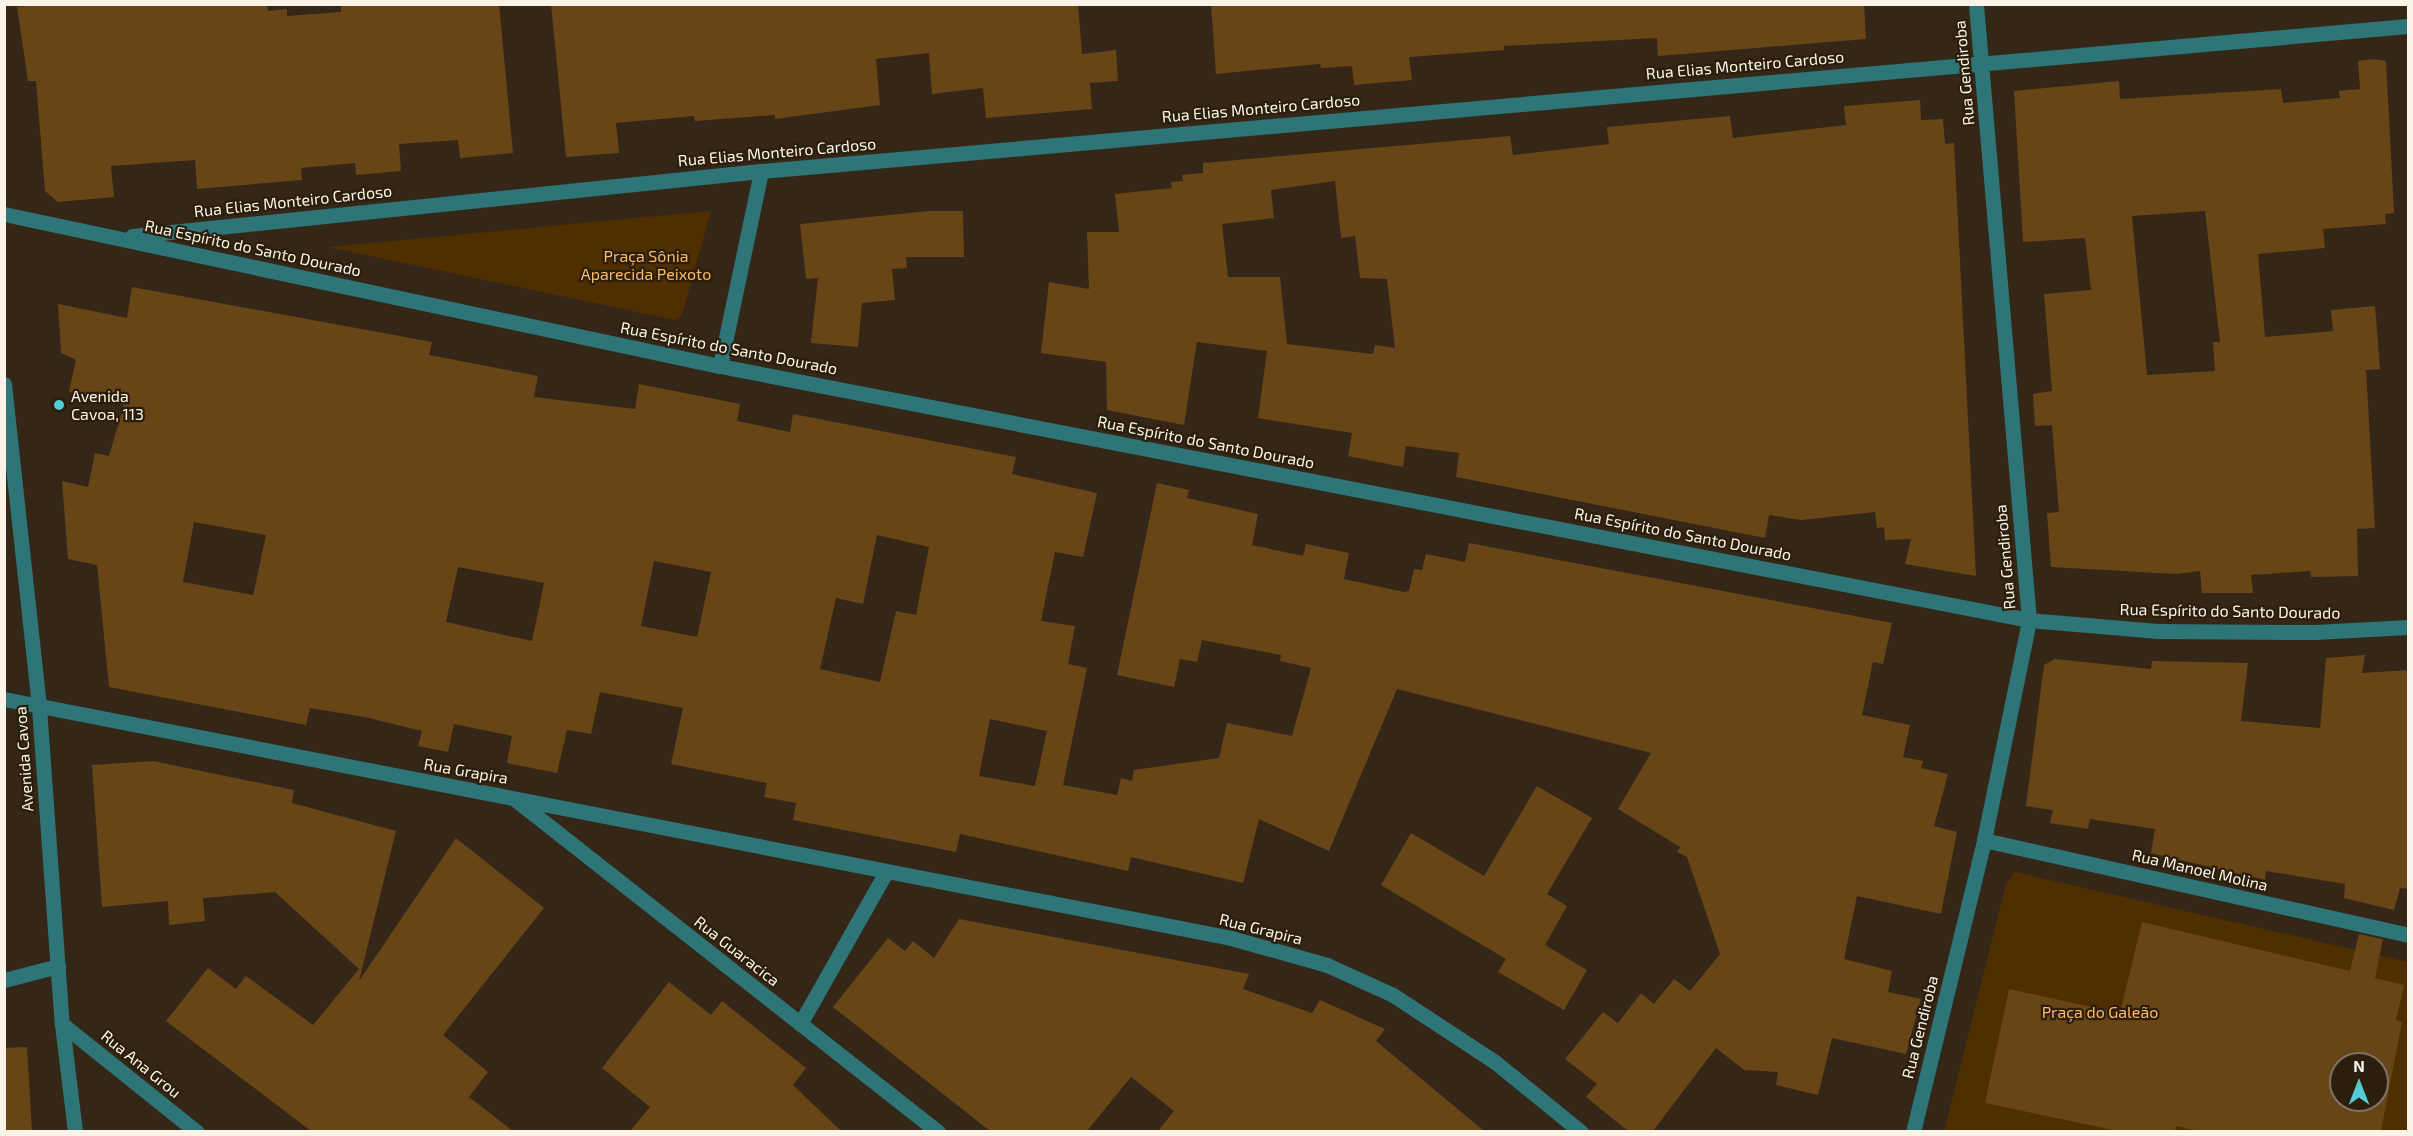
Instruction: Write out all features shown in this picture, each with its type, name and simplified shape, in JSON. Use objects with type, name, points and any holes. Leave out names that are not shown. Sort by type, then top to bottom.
[{"type":"street","name":"Rua Gendiroba","points":[[1913,1131],[1984,840],[2029,620],[1976,4]]},
{"type":"street","name":"Rua Elias Monteiro Cardoso","points":[[117,237],[761,171],[1980,61],[2409,26]]},
{"type":"street","points":[[720,366],[761,171]]},
{"type":"street","name":"Rua Espírito do Santo Dourado","points":[[4,214],[720,366],[2029,620],[2158,631],[2315,632],[2409,627]]},
{"type":"street","name":"Avenida Cavoa","points":[[4,384],[39,707],[62,1024],[75,1131]]},
{"type":"street","name":"Rua Grapira","points":[[4,699],[1231,938],[1327,965],[1393,995],[1495,1062],[1581,1131]]},
{"type":"street","name":"Rua Guaracica","points":[[514,798],[938,1131]]},
{"type":"street","name":"Rua Manoel Molina","points":[[1984,840],[2409,935]]},
{"type":"street","points":[[800,1024],[886,872]]},
{"type":"street","points":[[4,980],[58,966]]},
{"type":"street","name":"Rua Ana Grou","points":[[62,1024],[197,1131]]},
{"type":"green space","name":"Praça Sônia Aparecida Peixoto","points":[[711,211],[682,315],[675,320],[328,247]]},
{"type":"green space","name":"Praça do Galeão","points":[[2015,872],[2408,962],[2408,1131],[1944,1132],[2006,884]]},
{"type":"building","points":[[44,4],[267,4],[268,11],[287,9],[287,16],[341,12],[341,4],[499,4],[513,153],[460,158],[458,140],[399,144],[401,171],[356,175],[355,163],[301,168],[302,180],[197,189],[195,160],[111,166],[114,197],[58,202],[45,191],[36,81],[28,81],[17,7]]},
{"type":"building","points":[[551,4],[1078,4],[1082,54],[1116,50],[1118,81],[1090,83],[1092,109],[986,118],[983,88],[932,94],[929,53],[876,59],[880,105],[775,119],[775,115],[695,121],[694,116],[616,123],[619,153],[566,157]]},
{"type":"building","points":[[1211,4],[1864,4],[1866,39],[1658,56],[1657,38],[1504,46],[1504,50],[1409,57],[1412,80],[1354,85],[1352,66],[1321,68],[1320,64],[1216,74]]},
{"type":"building","points":[[2373,59],[2386,61],[2394,213],[2385,214],[2386,224],[2323,229],[2325,248],[2258,254],[2265,337],[2333,331],[2331,310],[2375,306],[2380,369],[2366,370],[2375,528],[2357,529],[2358,576],[2311,577],[2310,571],[2251,575],[2253,593],[2202,593],[2200,571],[2176,574],[2051,567],[2047,513],[2059,512],[2052,425],[2035,426],[2033,394],[2052,391],[2044,294],[2091,290],[2085,238],[2023,242],[2014,91],[2119,81],[2120,99],[2281,89],[2283,103],[2340,98],[2339,91],[2360,89],[2358,61]],"holes":[[[2205,211],[2220,342],[2213,342],[2215,371],[2147,375],[2132,216]]]},
{"type":"building","points":[[1920,100],[1921,120],[1943,119],[1945,144],[1954,143],[1976,576],[1905,564],[1911,539],[1885,540],[1884,527],[1877,528],[1875,512],[1801,520],[1769,515],[1765,538],[1456,477],[1459,453],[1406,446],[1403,467],[1348,456],[1352,433],[1258,418],[1267,351],[1197,342],[1184,425],[1107,410],[1106,362],[1041,353],[1049,282],[1089,289],[1087,232],[1119,232],[1115,194],[1172,188],[1171,182],[1183,181],[1182,175],[1203,173],[1203,163],[1510,136],[1513,155],[1609,144],[1607,127],[1730,116],[1733,138],[1846,125],[1844,106]],"holes":[[[1335,181],[1341,238],[1355,236],[1360,278],[1387,279],[1395,348],[1375,345],[1373,354],[1287,344],[1280,277],[1228,277],[1222,224],[1274,218],[1271,190]]]},
{"type":"building","points":[[929,211],[963,211],[964,257],[906,257],[907,268],[892,269],[895,300],[862,303],[858,347],[811,343],[818,278],[806,279],[800,224]]},
{"type":"building","points":[[132,287],[432,342],[429,355],[538,376],[534,397],[635,409],[639,384],[740,404],[737,421],[790,432],[793,414],[1016,457],[1012,474],[1097,493],[1083,557],[1055,552],[1041,621],[1075,626],[1068,664],[1087,668],[1063,785],[1117,795],[1121,778],[1132,781],[1134,770],[1219,758],[1227,723],[1292,736],[1311,668],[1280,661],[1281,655],[1202,640],[1197,662],[1180,659],[1174,687],[1117,675],[1157,483],[1189,490],[1187,498],[1258,514],[1252,545],[1303,556],[1306,544],[1349,553],[1344,579],[1404,592],[1409,591],[1414,569],[1422,570],[1426,554],[1465,562],[1469,543],[1892,623],[1883,664],[1873,662],[1862,715],[1910,725],[1903,757],[1923,761],[1921,768],[1948,774],[1934,826],[1957,832],[1941,914],[1857,896],[1844,959],[1892,971],[1888,992],[1921,999],[1906,1054],[1832,1038],[1818,1095],[1776,1085],[1778,1072],[1744,1070],[1716,1048],[1653,1131],[1628,1131],[1586,1097],[1597,1084],[1565,1059],[1603,1012],[1618,1023],[1641,993],[1654,1004],[1674,979],[1690,991],[1720,954],[1687,857],[1677,852],[1680,847],[1618,809],[1651,753],[1397,689],[1329,851],[1259,819],[1243,883],[1131,857],[1128,871],[960,834],[956,852],[793,820],[796,803],[764,797],[767,783],[671,764],[683,708],[600,692],[591,734],[567,730],[557,773],[507,763],[512,736],[454,724],[448,752],[418,746],[422,731],[365,717],[310,708],[306,725],[109,687],[97,565],[68,559],[62,481],[88,487],[95,453],[109,456],[124,405],[69,392],[76,360],[61,353],[58,304],[127,318]],"holes":[[[194,522],[266,535],[253,595],[183,582]],[[877,535],[929,547],[916,615],[896,611],[880,682],[820,669],[836,598],[863,604]],[[654,561],[711,572],[697,637],[641,626]],[[458,567],[544,583],[532,641],[446,622]],[[990,719],[1047,731],[1035,786],[979,776]]]},
{"type":"building","points":[[2365,655],[2362,673],[2409,670],[2409,889],[2400,888],[2394,910],[2344,898],[2345,884],[2266,871],[2265,880],[2151,853],[2155,829],[2090,819],[2088,829],[2050,823],[2053,810],[2026,806],[2044,665],[2055,659],[2151,669],[2152,661],[2248,663],[2241,721],[2320,728],[2326,658]]},
{"type":"building","points":[[153,761],[294,790],[292,803],[396,831],[359,981],[456,838],[544,908],[443,1035],[488,1072],[469,1097],[513,1131],[311,1131],[166,1021],[208,968],[236,989],[246,976],[313,1025],[359,969],[275,892],[203,898],[205,921],[169,925],[168,901],[102,907],[92,765]]},
{"type":"building","points":[[1537,786],[1592,818],[1547,894],[1567,906],[1545,945],[1587,970],[1564,1010],[1498,972],[1506,959],[1381,885],[1411,833],[1484,876]]},
{"type":"building","points":[[959,919],[1249,974],[1243,989],[1312,1013],[1320,1000],[1385,1029],[1376,1041],[1484,1131],[1158,1131],[1174,1111],[1131,1077],[1087,1131],[990,1131],[833,1007],[888,938],[905,951],[913,941],[934,958]]},
{"type":"building","name":"Praça do Galeão","points":[[2142,922],[2350,971],[2359,934],[2383,939],[2375,978],[2404,985],[2396,1020],[2402,1022],[2389,1089],[2389,1052],[2329,1052],[2329,1112],[2385,1112],[2381,1131],[2200,1131],[2176,1126],[2175,1131],[2118,1131],[1985,1103],[2009,989],[2120,1013]]},
{"type":"building","points":[[669,982],[711,1015],[722,1001],[806,1068],[793,1085],[841,1131],[630,1131],[650,1107],[602,1068]]},
{"type":"building","points":[[27,1047],[32,1131],[4,1131],[4,1048]]},
{"type":"place","name":"Avenida Cavoa, 113","points":[[59,405]]}]
